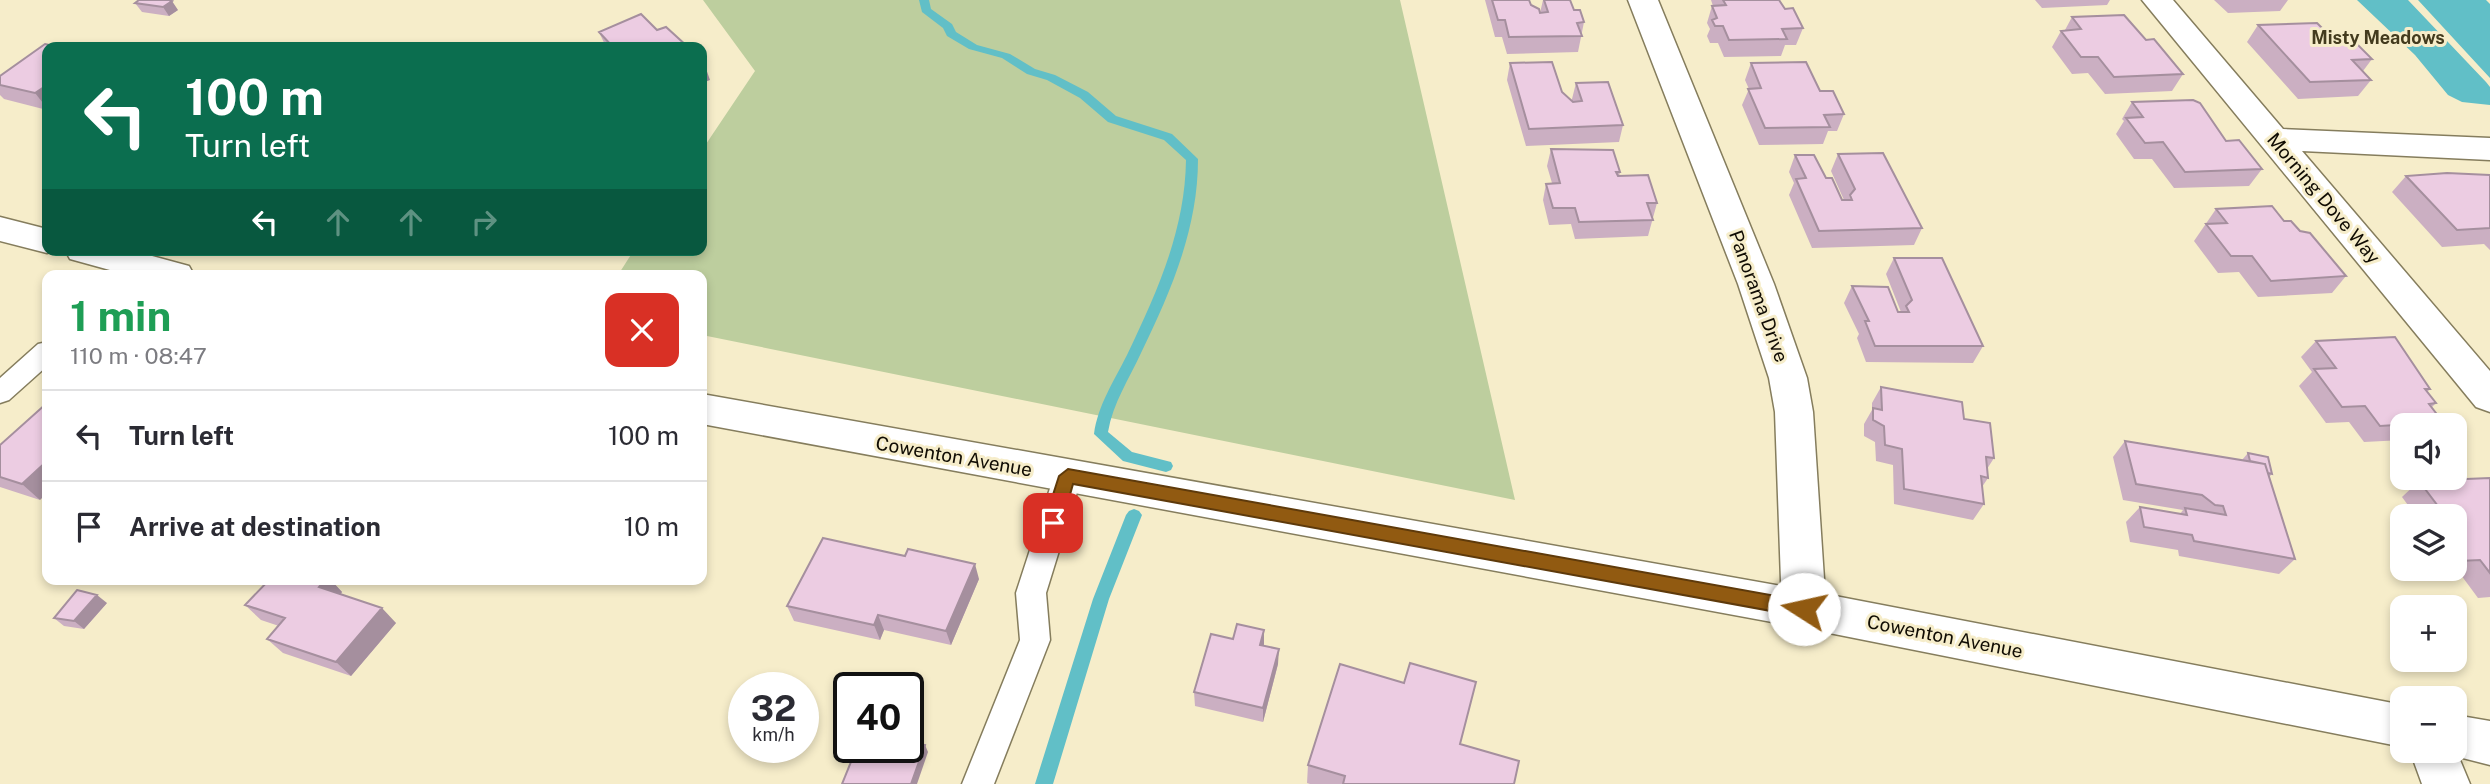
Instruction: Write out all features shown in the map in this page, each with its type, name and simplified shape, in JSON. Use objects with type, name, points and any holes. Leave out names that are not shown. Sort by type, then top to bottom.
[{"type":"street","name":"Panorama Drive","points":[[1643,0],[1756,284],[1788,378],[1794,412],[1804,609]]},
{"type":"street","name":"Morning Dove Way","points":[[2157,0],[2490,397]]},
{"type":"street","points":[[2274,139],[2490,149]]},
{"type":"street","points":[[0,229],[42,240]]},
{"type":"street","points":[[101,256],[145,270]]},
{"type":"street","name":"Cowenton Avenue","points":[[707,410],[1804,609],[2390,723]]},
{"type":"street","points":[[2467,739],[2490,743]]},
{"type":"street","points":[[2438,763],[2446,784]]},
{"type":"lane","points":[[0,393],[42,355]]},
{"type":"lane","points":[[978,784],[1035,640],[1031,593],[1068,476]]},
{"type":"green space","points":[[703,0],[1400,0],[1515,500],[707,336],[707,270],[621,270],[630,256],[707,256],[707,143],[755,71]]},
{"type":"water","points":[[2357,0],[2408,0],[2490,87],[2490,105],[2462,102],[2448,95],[2415,55]]},
{"type":"water","points":[[2418,0],[2486,0],[2490,4],[2490,78]]},
{"type":"building","points":[[139,0],[172,1],[163,7],[135,3]]},
{"type":"building","points":[[1492,0],[1529,0],[1540,13],[1548,12],[1544,0],[1570,0],[1574,10],[1580,10],[1584,22],[1577,23],[1582,36],[1509,37],[1505,20],[1498,20]]},
{"type":"building","points":[[1723,0],[1779,0],[1785,9],[1793,8],[1803,28],[1782,29],[1787,39],[1729,40],[1723,26],[1715,26],[1712,20],[1717,18],[1712,6],[1726,5]]},
{"type":"building","points":[[641,14],[657,30],[666,27],[682,42],[608,42],[599,32]]},
{"type":"building","points":[[2124,15],[2146,40],[2154,39],[2183,74],[2114,77],[2098,57],[2081,57],[2061,31],[2081,29],[2072,17]]},
{"type":"building","points":[[2317,23],[2330,36],[2349,36],[2372,59],[2352,60],[2371,80],[2310,82],[2258,25]]},
{"type":"building","points":[[42,46],[42,88],[35,93],[0,85],[0,76]]},
{"type":"building","points":[[1552,62],[1562,92],[1573,102],[1582,101],[1576,83],[1608,82],[1623,125],[1529,129],[1510,63]]},
{"type":"building","points":[[1806,62],[1820,91],[1833,91],[1844,114],[1824,115],[1830,127],[1765,128],[1748,89],[1761,88],[1751,63]]},
{"type":"building","points":[[2193,100],[2200,103],[2226,141],[2239,140],[2262,169],[2185,172],[2163,142],[2145,143],[2126,118],[2143,117],[2132,102]]},
{"type":"building","points":[[1551,149],[1613,150],[1620,172],[1616,172],[1618,176],[1648,175],[1657,203],[1647,203],[1653,220],[1579,222],[1575,208],[1553,208],[1546,184],[1560,183]]},
{"type":"building","points":[[1883,153],[1922,228],[1819,231],[1796,179],[1806,178],[1795,155],[1814,155],[1826,178],[1832,178],[1842,200],[1852,200],[1850,195],[1855,189],[1838,154]]},
{"type":"building","points":[[2447,173],[2490,175],[2490,228],[2457,230],[2406,176]]},
{"type":"building","points":[[2272,206],[2284,221],[2291,221],[2300,231],[2310,233],[2346,276],[2271,281],[2252,256],[2231,256],[2206,224],[2227,223],[2216,209]]},
{"type":"building","points":[[1894,258],[1942,258],[1983,346],[1875,346],[1865,321],[1869,321],[1852,286],[1888,287],[1898,312],[1909,312],[1906,306],[1912,300]]},
{"type":"building","points":[[2395,337],[2430,389],[2425,389],[2436,403],[2429,404],[2436,413],[2390,413],[2390,425],[2380,426],[2365,406],[2342,407],[2314,369],[2336,368],[2316,341]]},
{"type":"building","points":[[1881,387],[1962,402],[1964,419],[1990,423],[1994,458],[1986,457],[1988,478],[1981,476],[1984,504],[1904,489],[1902,449],[1885,445],[1884,426],[1873,420],[1873,408],[1882,410]]},
{"type":"building","points":[[42,407],[42,466],[22,484],[0,477],[0,445]]},
{"type":"building","points":[[2125,441],[2265,464],[2295,559],[2194,541],[2192,535],[2144,527],[2140,507],[2187,515],[2185,508],[2226,515],[2223,506],[2215,505],[2202,495],[2136,484]]},
{"type":"building","points":[[2248,453],[2268,457],[2272,474],[2268,473],[2265,464],[2250,461]]},
{"type":"building","points":[[2490,478],[2490,573],[2480,560],[2467,561],[2467,504],[2436,504],[2426,490],[2467,490],[2467,479]]},
{"type":"building","points":[[823,538],[905,556],[908,549],[975,564],[946,631],[878,615],[874,625],[787,606]]},
{"type":"building","points":[[264,585],[321,585],[319,587],[382,608],[336,662],[267,639],[285,618],[245,605]]},
{"type":"building","points":[[77,590],[97,595],[74,621],[54,618]]},
{"type":"building","points":[[1237,624],[1264,630],[1260,645],[1279,649],[1263,708],[1194,692],[1211,634],[1233,639]]},
{"type":"building","points":[[1410,663],[1476,682],[1460,744],[1519,761],[1514,784],[1343,784],[1345,776],[1308,765],[1340,664],[1404,683]]},
{"type":"building","points":[[851,763],[919,763],[911,784],[842,784]]},
{"type":"waterway","points":[[924,0],[926,10],[948,26],[951,34],[973,47],[1006,56],[1031,72],[1051,77],[1084,95],[1112,119],[1168,137],[1192,159],[1192,185],[1182,238],[1152,317],[1108,406],[1101,434],[1128,457],[1166,466]]},
{"type":"waterway","points":[[1044,784],[1101,599],[1134,515]]},
{"type":"district","name":"Misty Meadows","points":[[2378,38]]},
{"type":"route","points":[[1053,523],[1068,476],[1804,609]]}]
